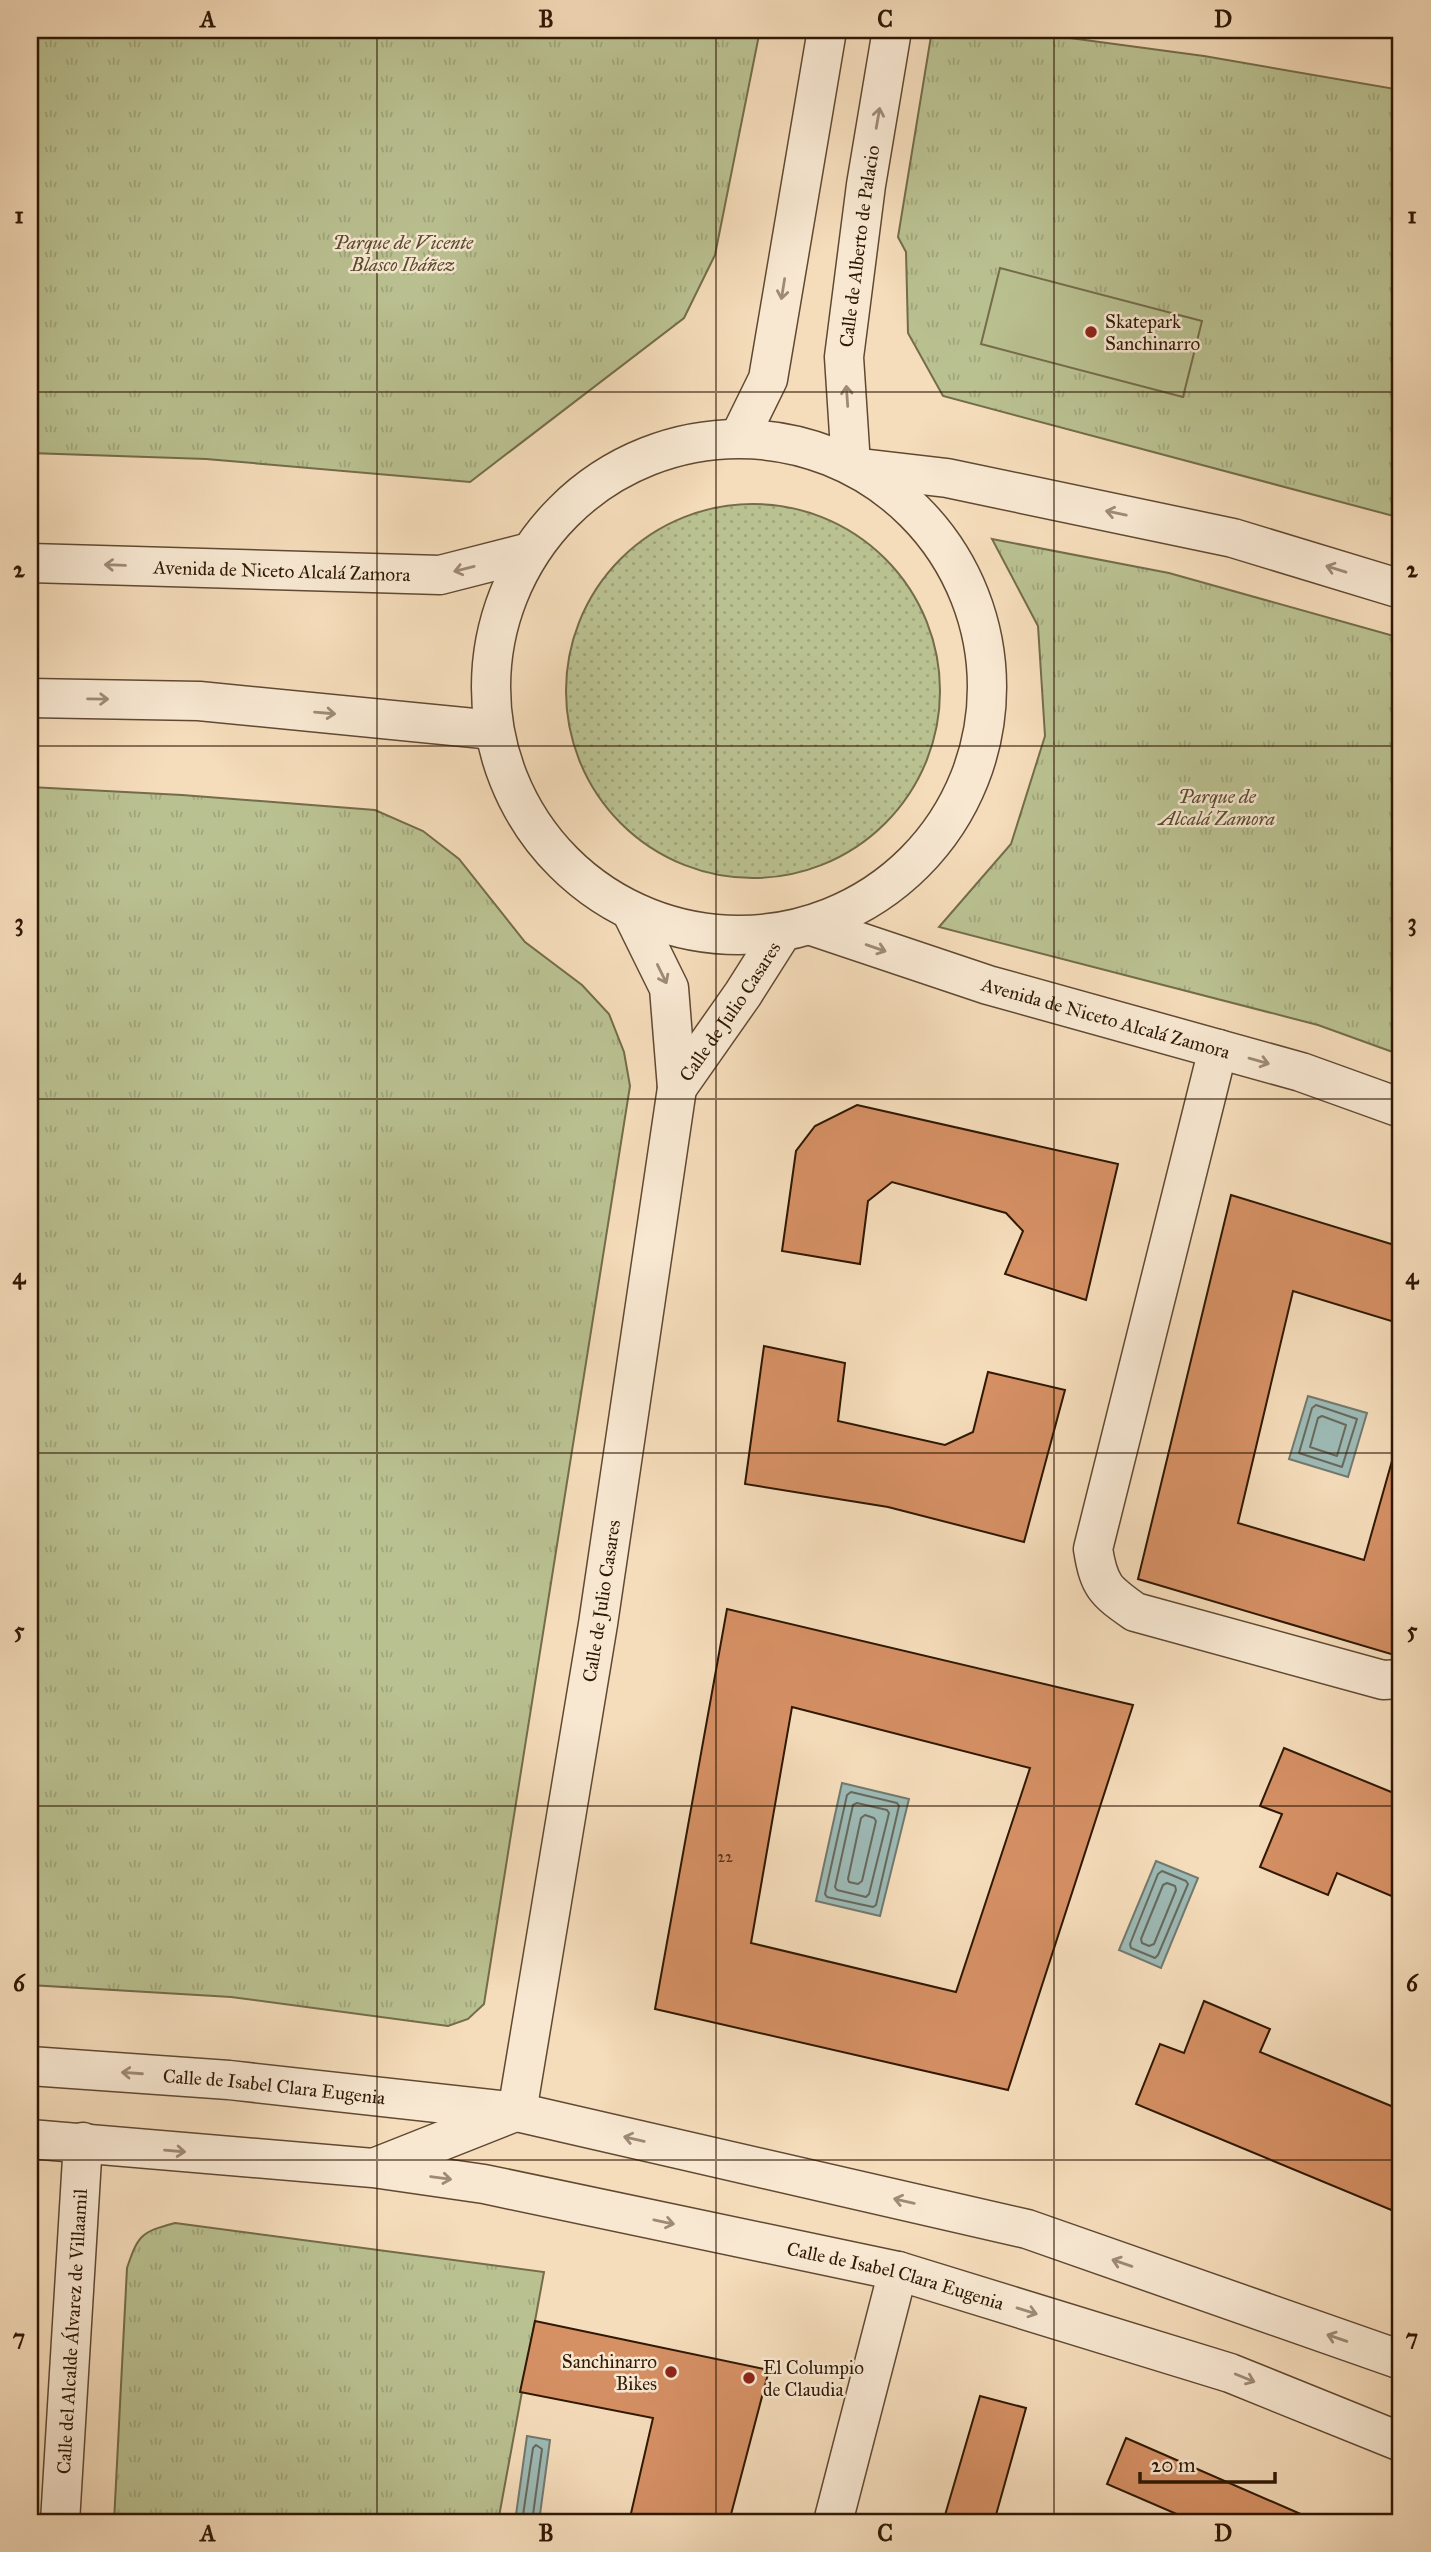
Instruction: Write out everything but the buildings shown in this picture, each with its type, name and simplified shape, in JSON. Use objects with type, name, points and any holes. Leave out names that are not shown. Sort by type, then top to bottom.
[{"type":"street","points":[[739,438],[768,379],[827,30]]},
{"type":"street","name":"Calle de Alberto de Palacio","points":[[854,466],[844,357],[866,185],[892,30]]},
{"type":"street","points":[[854,466],[910,506],[951,556],[977,615],[988,680],[981,744],[958,805],[920,858],[870,899],[796,930],[705,935],[632,913],[567,868],[519,805],[494,730],[491,668],[503,608],[530,552],[570,505],[620,468],[678,446],[739,438],[797,444],[854,466],[947,478],[1234,538],[1401,589]]},
{"type":"street","name":"Avenida de Niceto Alcalá Zamora","points":[[30,563],[440,575],[530,552]]},
{"type":"street","points":[[30,698],[199,701],[494,730]]},
{"type":"street","name":"Calle de Julio Casares","points":[[517,2112],[598,1625],[677,1088],[669,988],[632,913]]},
{"type":"street","name":"Avenida de Niceto Alcalá Zamora","points":[[796,930],[1301,1072],[1401,1108]]},
{"type":"street","name":"Calle de Julio Casares","points":[[677,1088],[743,994],[796,930]]},
{"type":"street","points":[[1218,1049],[1093,1549],[1096,1568],[1108,1593],[1135,1612],[1383,1680],[1401,1679]]},
{"type":"street","name":"Calle de Isabel Clara Eugenia","points":[[30,2066],[229,2080],[517,2112],[1027,2229],[1401,2360]]},
{"type":"street","name":"Calle de Isabel Clara Eugenia","points":[[373,2168],[517,2112]]},
{"type":"street","name":"Calle de Isabel Clara Eugenia","points":[[30,2139],[373,2168],[484,2184],[898,2271],[1230,2372],[1401,2442]]},
{"type":"street","name":"Calle del Alcalde Álvarez de Villaamil","points":[[60,2522],[83,2142]]},
{"type":"street","points":[[833,2522],[898,2271]]},
{"type":"green space","name":"Parque de Vicente Blasco Ibáñez","points":[[30,30],[760,30],[715,255],[684,318],[470,482],[206,459],[30,453]]},
{"type":"green space","points":[[932,30],[1010,30],[1204,56],[1401,90],[1401,518],[943,396],[908,333],[906,252],[898,237]]},
{"type":"green space","name":"Skatepark Sanchinarro","points":[[1000,268],[1202,321],[1183,397],[981,344]]},
{"type":"green space","points":[[753,504],[807,512],[841,526],[885,559],[918,603],[932,637],[940,691],[932,745],[918,779],[885,823],[841,856],[807,870],[753,878],[699,870],[665,856],[621,823],[588,779],[574,745],[566,691],[574,637],[588,603],[621,559],[665,526],[699,512]]},
{"type":"green space","name":"Parque de Alcalá Zamora","points":[[992,539],[1169,573],[1401,638],[1401,1055],[1318,1025],[939,927],[1011,844],[1045,736],[1038,626]]},
{"type":"green space","points":[[30,787],[182,795],[375,810],[423,831],[459,859],[525,942],[582,985],[609,1014],[624,1052],[630,1086],[484,2004],[468,2019],[448,2026],[231,1997],[30,1985]]},
{"type":"green space","points":[[175,2223],[544,2272],[498,2522],[114,2522],[127,2268],[134,2248],[142,2236]]},
{"type":"water","points":[[1308,1396],[1367,1413],[1348,1477],[1289,1459]]},
{"type":"water","points":[[842,1783],[909,1799],[880,1916],[816,1901]]},
{"type":"water","points":[[1156,1861],[1198,1878],[1161,1968],[1119,1950]]},
{"type":"water","points":[[527,2436],[550,2440],[539,2522],[515,2522]]},
{"type":"place","name":"Skatepark Sanchinarro","points":[[1091,332]]},
{"type":"place","name":"Sanchinarro Bikes","points":[[671,2372]]},
{"type":"place","name":"El Columpio de Claudia","points":[[749,2378]]}]
